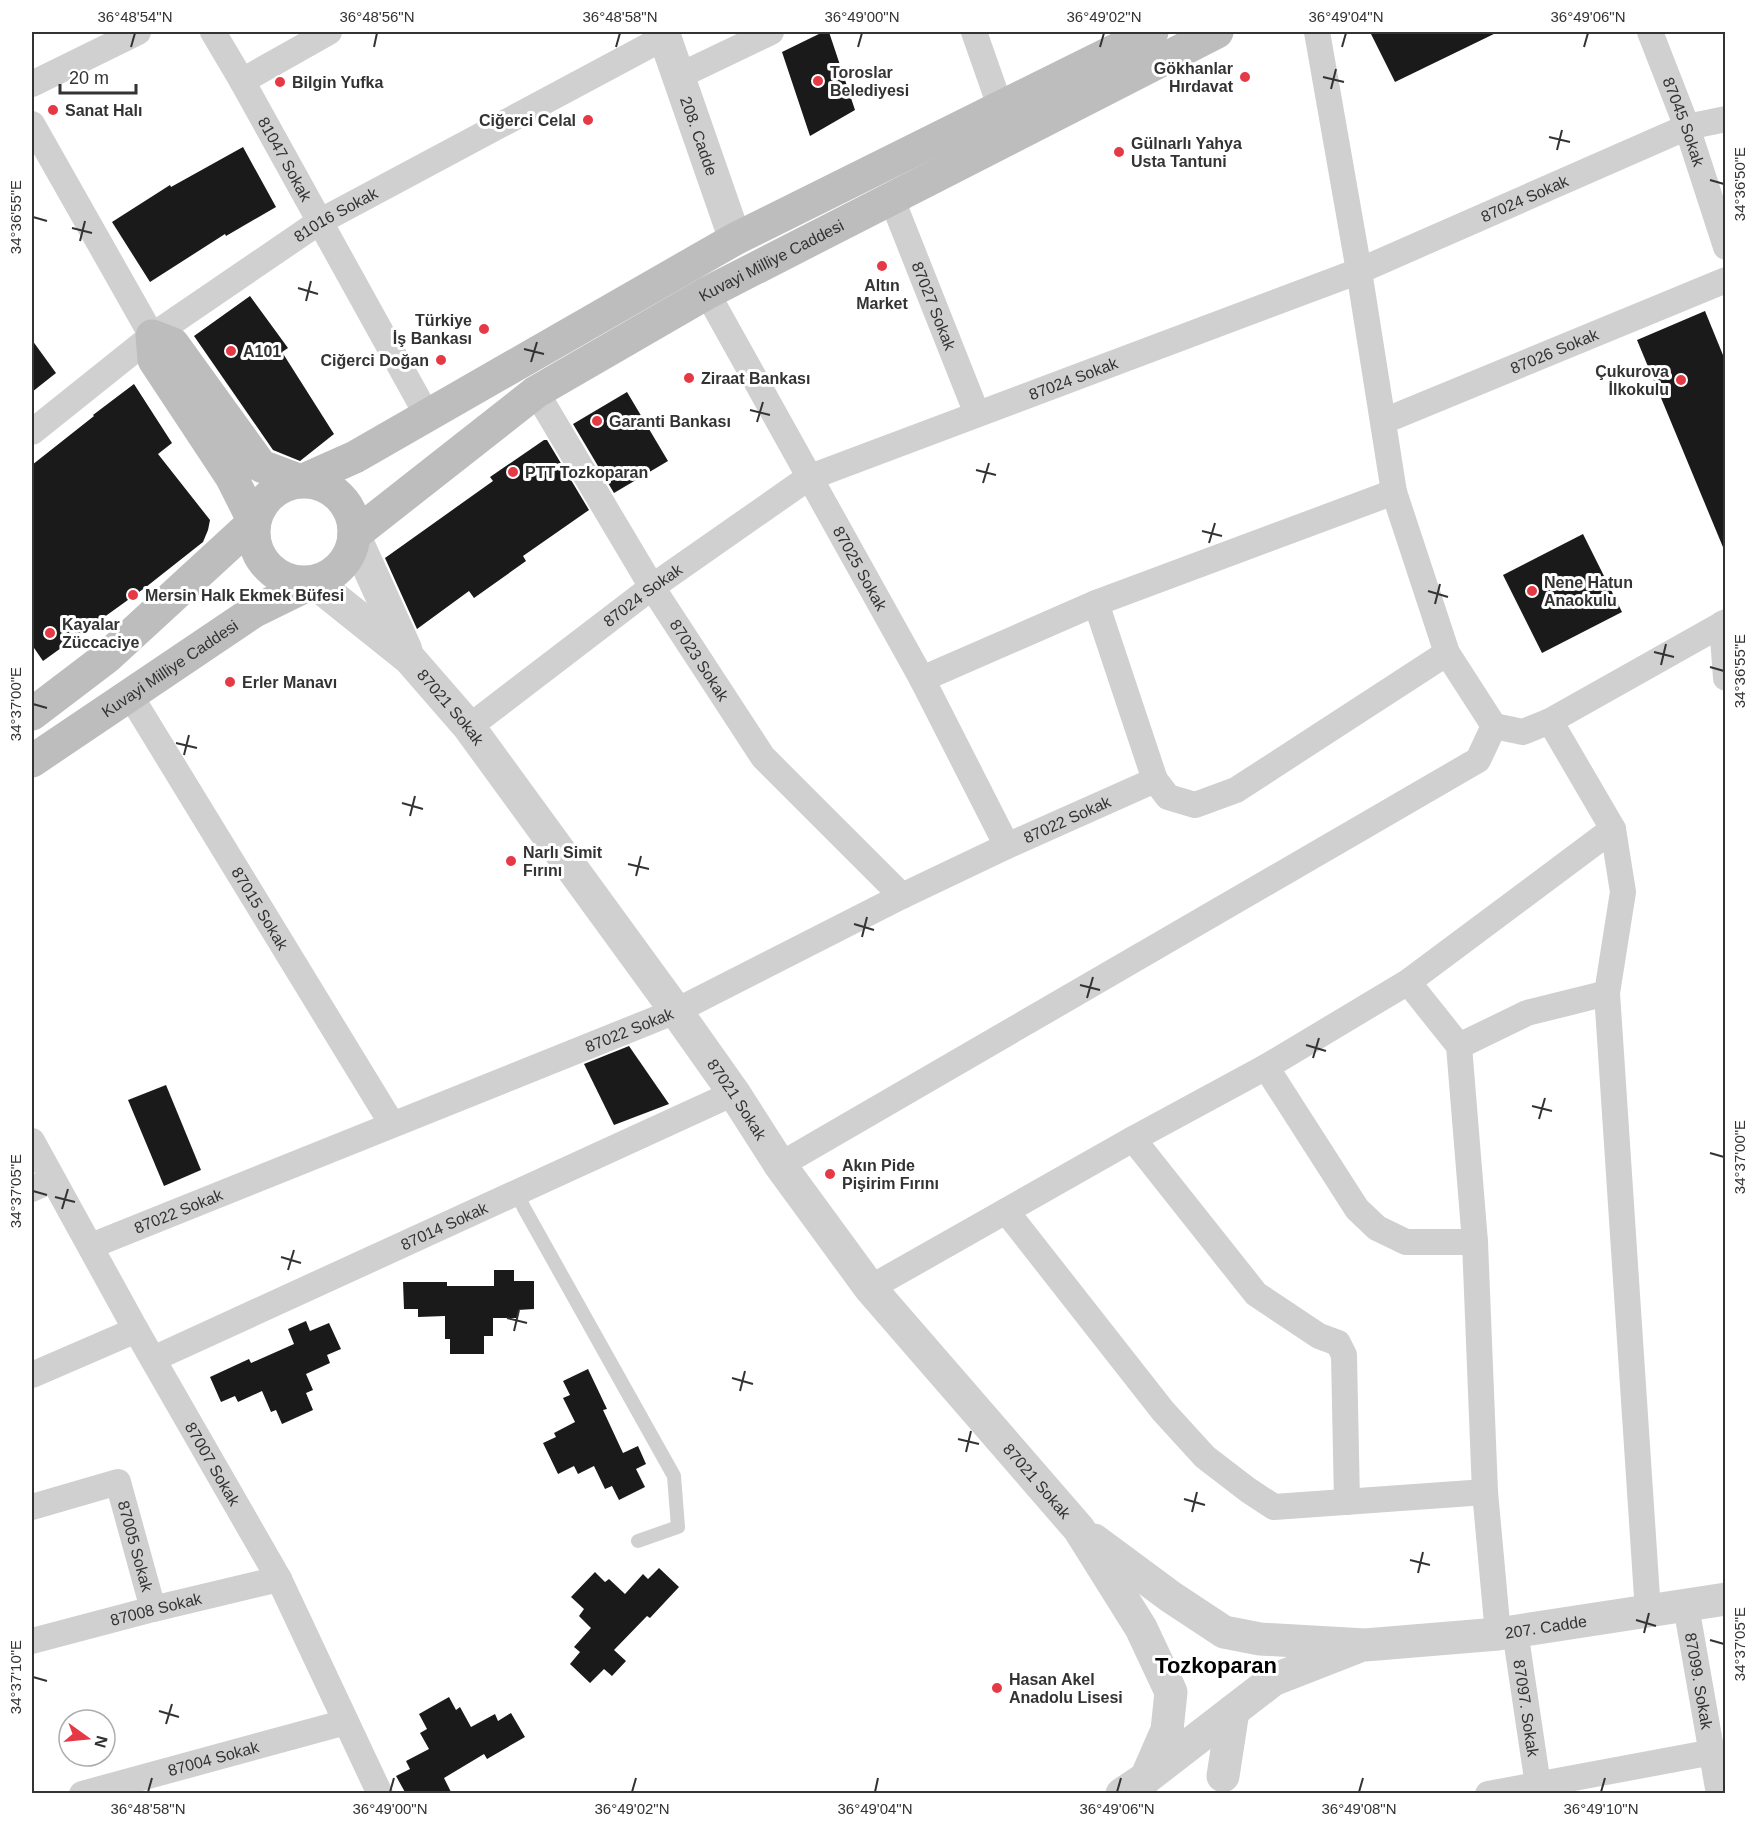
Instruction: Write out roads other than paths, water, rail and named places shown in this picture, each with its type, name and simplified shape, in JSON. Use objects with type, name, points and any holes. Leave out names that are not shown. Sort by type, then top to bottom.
[{"type":"main road","name":"Kuvayi Milliye Caddesi","points":[[302,482],[355,457],[735,239],[1148,32]]},
{"type":"main road","name":"Kuvayi Milliye Caddesi","points":[[354,535],[536,392],[707,293],[1217,32]]},
{"type":"main road","points":[[254,522],[232,478],[154,360],[152,336],[173,344],[261,466],[302,482]]},
{"type":"main road","points":[[302,482],[318,483],[333,491],[345,503],[352,518],[354,535],[351,551],[342,565],[330,576],[314,582],[297,583],[281,578],[268,568],[258,555],[253,539],[254,522],[260,506],[271,494],[285,485],[302,482]]},
{"type":"main road","points":[[32,714],[107,657],[254,522]]},
{"type":"main road","name":"Kuvayi Milliye Caddesi","points":[[32,761],[253,612],[314,582]]},
{"type":"street","points":[[32,84],[138,32]]},
{"type":"street","name":"81047 Sokak","points":[[213,32],[427,415]]},
{"type":"street","points":[[242,81],[329,32]]},
{"type":"street","points":[[679,76],[771,32]]},
{"type":"street","points":[[974,32],[1000,106]]},
{"type":"street","points":[[1317,32],[1359,271],[1394,492],[1447,653],[1494,726],[1522,732],[1550,721],[1724,623],[1725,678]]},
{"type":"street","name":"87045 Sokak","points":[[1650,32],[1687,127],[1725,247]]},
{"type":"street","name":"208. Cadde","points":[[664,34],[735,239]]},
{"type":"street","name":"81016 Sokak","points":[[32,432],[152,336],[320,222],[664,34]]},
{"type":"street","name":"87024 Sokak","points":[[469,727],[652,587],[808,478],[1359,271],[1687,127],[1725,119]]},
{"type":"street","points":[[32,124],[152,336]]},
{"type":"street","name":"87027 Sokak","points":[[891,197],[977,414]]},
{"type":"street","name":"87026 Sokak","points":[[1384,421],[1725,280]]},
{"type":"street","name":"87025 Sokak","points":[[707,293],[922,679],[1006,846]]},
{"type":"street","name":"87023 Sokak","points":[[536,392],[652,587],[763,757],[902,896]]},
{"type":"street","points":[[922,679],[1096,603],[1394,492]]},
{"type":"street","name":"87021 Sokak","points":[[354,535],[410,658]]},
{"type":"street","name":"87021 Sokak","points":[[314,582],[410,658],[469,727],[676,1011],[734,1093],[780,1165],[870,1288],[1079,1529]]},
{"type":"street","points":[[1096,603],[1155,780],[1168,797],[1195,805],[1236,790],[1447,653]]},
{"type":"street","name":"87015 Sokak","points":[[130,694],[392,1124]]},
{"type":"street","points":[[1550,721],[1612,829],[1623,892],[1607,993],[1648,1612]]},
{"type":"street","points":[[780,1165],[1478,760],[1494,726]]},
{"type":"street","name":"87022 Sokak","points":[[91,1246],[676,1011],[902,896],[1006,846],[1155,780]]},
{"type":"street","points":[[870,1288],[1133,1139],[1266,1067],[1408,982],[1612,829]]},
{"type":"street","points":[[1408,982],[1459,1046],[1527,1013],[1607,993]]},
{"type":"street","name":"87097. Sokak","points":[[1459,1046],[1475,1242],[1485,1492],[1507,1632],[1538,1785]]},
{"type":"street","points":[[1266,1067],[1357,1209],[1377,1228],[1406,1242],[1475,1242]]},
{"type":"street","name":"87014 Sokak","points":[[153,1359],[734,1093]]},
{"type":"street","points":[[1133,1139],[1256,1294],[1319,1336],[1338,1343],[1344,1355],[1347,1502]]},
{"type":"street","name":"87007 Sokak","points":[[32,1141],[42,1185],[91,1246],[136,1330],[279,1579],[380,1794]]},
{"type":"street","points":[[1006,1211],[1163,1411],[1205,1456],[1274,1507],[1485,1492]]},
{"type":"street","points":[[32,1375],[136,1330]]},
{"type":"street","name":"87005 Sokak","points":[[32,1507],[118,1482],[153,1609]]},
{"type":"street","points":[[1079,1529],[1171,1597],[1237,1638],[1247,1648],[1253,1661],[1254,1676],[1251,1689],[1244,1701],[1233,1711],[1219,1716],[1205,1717],[1179,1704],[1141,1628],[1079,1529]]},
{"type":"street","name":"87008 Sokak","points":[[32,1641],[279,1579]]},
{"type":"street","name":"207. Cadde","points":[[1365,1644],[1507,1632],[1725,1599]]},
{"type":"street","name":"87099. Sokak","points":[[1686,1606],[1719,1794]]},
{"type":"street","points":[[1134,1786],[1167,1730],[1171,1692],[1168,1663],[1181,1642],[1196,1632],[1210,1630],[1260,1639],[1365,1644]]},
{"type":"street","points":[[1134,1786],[1273,1680],[1365,1644]]},
{"type":"street","points":[[1224,1785],[1233,1711]]},
{"type":"street","name":"87004 Sokak","points":[[82,1794],[346,1722]]},
{"type":"street","points":[[1488,1794],[1713,1752]]},
{"type":"lane","points":[[517,1193],[674,1476],[678,1527],[638,1541]]},
{"type":"place","name":"Gökhanlar Hırdavat","points":[[1245,77]]},
{"type":"place","name":"Toroslar Belediyesi","points":[[818,81]]},
{"type":"place","name":"Bilgin Yufka","points":[[280,82]]},
{"type":"place","name":"Sanat Halı","points":[[53,110]]},
{"type":"place","name":"Ciğerci Celal","points":[[588,120]]},
{"type":"place","name":"Gülnarlı Yahya Usta Tantuni","points":[[1119,152]]},
{"type":"place","name":"Altın Market","points":[[882,266]]},
{"type":"place","name":"Türkiye İş Bankası","points":[[484,329]]},
{"type":"place","name":"A101","points":[[231,351]]},
{"type":"place","name":"Ciğerci Doğan","points":[[441,360]]},
{"type":"place","name":"Ziraat Bankası","points":[[689,378]]},
{"type":"place","name":"Çukurova İlkokulu","points":[[1681,380]]},
{"type":"place","name":"Garanti Bankası","points":[[597,421]]},
{"type":"place","name":"PTT Tozkoparan","points":[[513,472]]},
{"type":"place","name":"Nene Hatun Anaokulu","points":[[1532,591]]},
{"type":"place","name":"Mersin Halk Ekmek Büfesi","points":[[133,595]]},
{"type":"place","name":"Kayalar Züccaciye","points":[[50,633]]},
{"type":"place","name":"Erler Manavı","points":[[230,682]]},
{"type":"place","name":"Narlı Simit Fırını","points":[[511,861]]},
{"type":"place","name":"Akın Pide Pişirim Fırını","points":[[830,1174]]},
{"type":"place","name":"Hasan Akel Anadolu Lisesi","points":[[997,1688]]},
{"type":"district","name":"Tozkoparan","points":[[1216,1665]]}]
